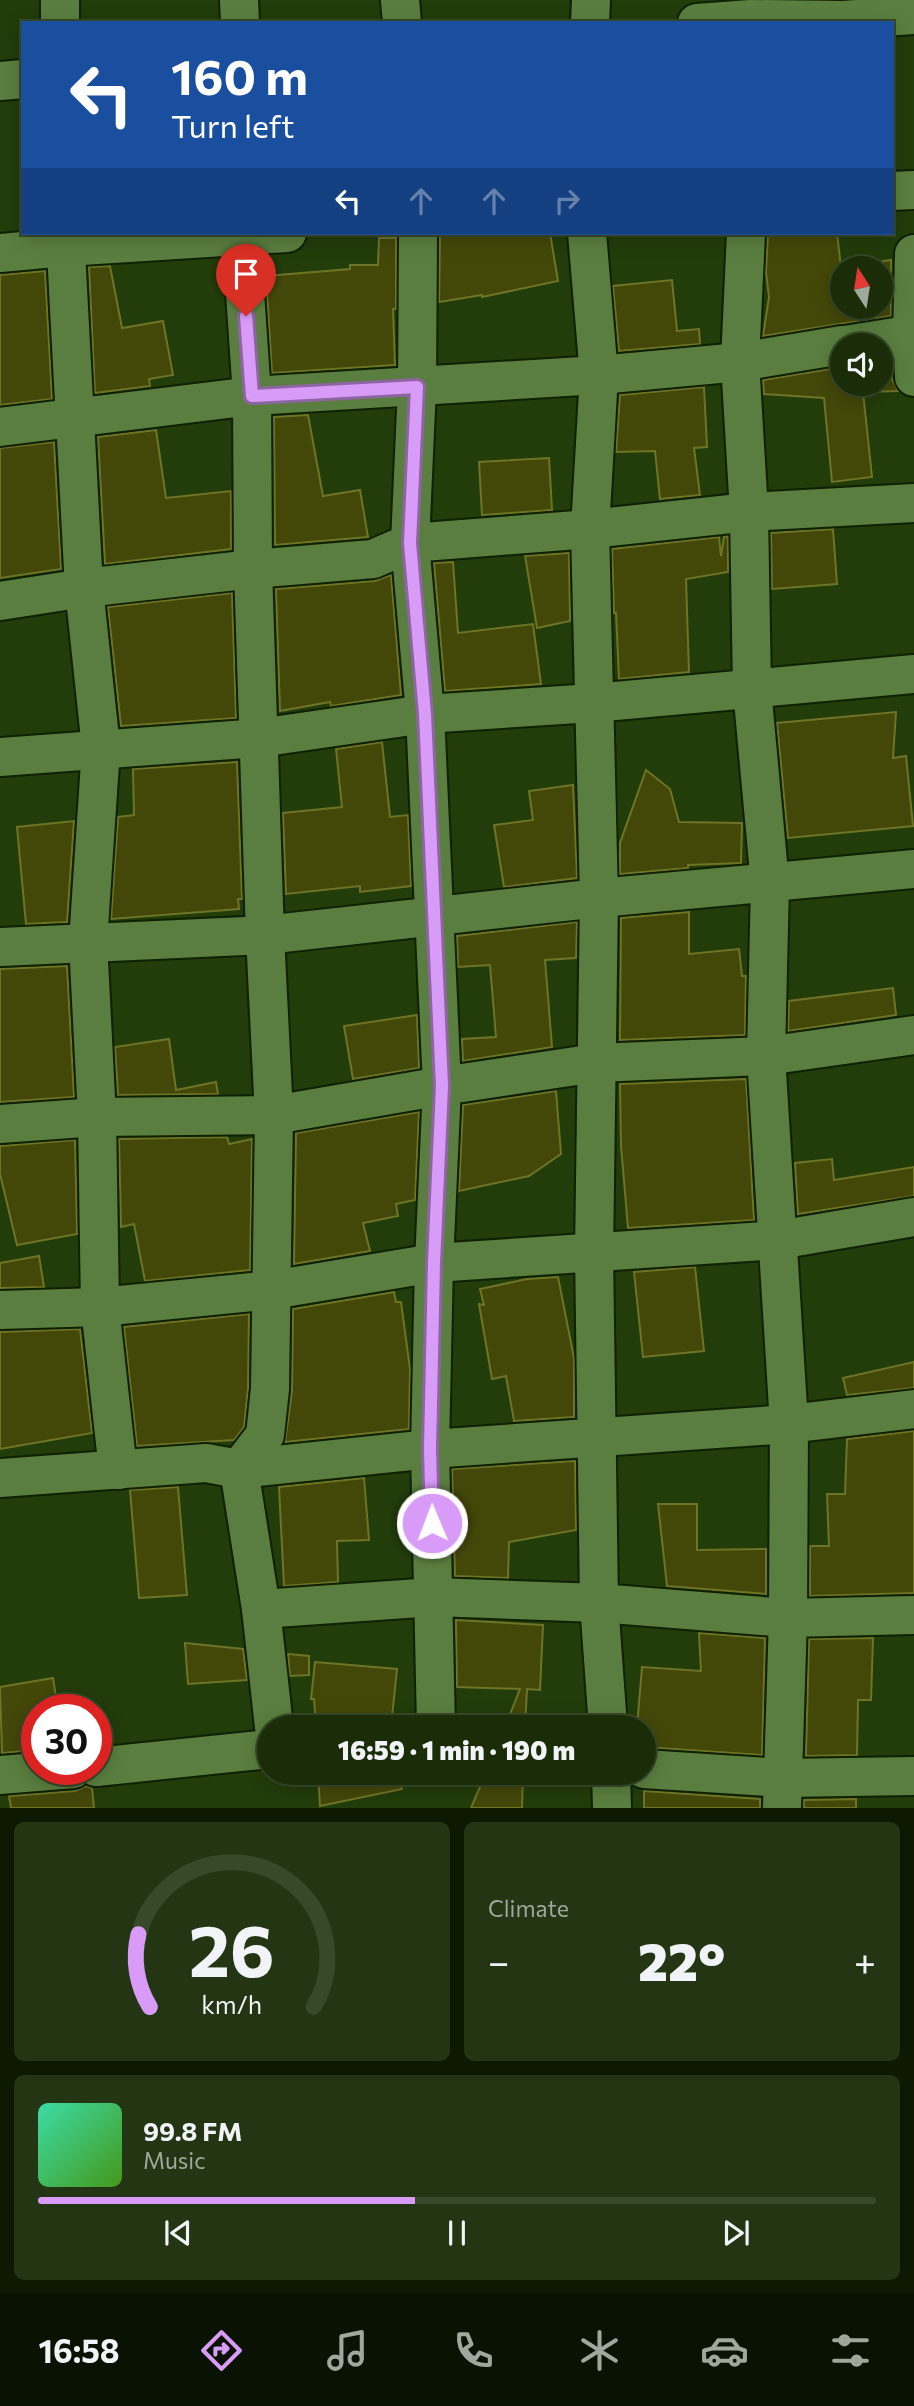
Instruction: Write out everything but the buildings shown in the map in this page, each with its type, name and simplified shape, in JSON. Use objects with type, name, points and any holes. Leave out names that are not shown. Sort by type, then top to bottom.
[{"type":"street","points":[[60,0],[60,21]]},
{"type":"street","points":[[239,0],[240,21]]},
{"type":"street","points":[[400,0],[402,21]]},
{"type":"street","points":[[590,21],[591,0]]},
{"type":"street","points":[[709,21],[751,14],[844,20],[914,15]]},
{"type":"street","points":[[0,81],[21,79]]},
{"type":"street","points":[[894,191],[914,190]]},
{"type":"street","points":[[0,253],[65,240],[212,235]]},
{"type":"street","points":[[241,235],[252,396],[253,569],[274,1115],[270,1389],[265,1435],[239,1469],[261,1609],[273,1715]]},
{"type":"street","points":[[418,235],[417,387],[410,543],[425,714],[442,1086],[434,1263],[430,1449],[436,1715]]},
{"type":"street","points":[[587,235],[598,375],[590,529],[599,898],[594,1253],[599,1603],[607,1715]]},
{"type":"street","points":[[746,235],[740,362],[749,512],[752,689],[770,884],[766,1056],[789,1424],[788,1618],[782,1793]]},
{"type":"street","points":[[65,240],[84,588],[101,748],[88,942],[97,1117],[100,1307],[118,1470]]},
{"type":"street","points":[[914,254],[914,377]]},
{"type":"street","points":[[893,337],[913,334]]},
{"type":"street","points":[[0,427],[252,396],[598,375],[740,362],[830,347]]},
{"type":"street","points":[[0,601],[84,588],[373,559],[410,543],[590,529],[749,512],[914,503]]},
{"type":"street","points":[[0,757],[260,738],[425,714],[593,703],[914,674]]},
{"type":"street","points":[[0,947],[265,935],[599,898],[914,869]]},
{"type":"street","points":[[0,1124],[97,1117],[274,1115],[596,1063],[766,1056],[914,1035]]},
{"type":"street","points":[[0,1310],[100,1307],[272,1290],[434,1263],[778,1240],[914,1217]]},
{"type":"street","points":[[0,1478],[206,1463],[239,1469],[430,1449],[789,1424],[914,1409]]},
{"type":"street","points":[[261,1609],[434,1597],[599,1603],[788,1618],[914,1615]]},
{"type":"street","points":[[112,1765],[257,1750]]},
{"type":"street","points":[[656,1771],[782,1793],[914,1776]]},
{"type":"street","points":[[0,1775],[21,1773]]},
{"type":"street","points":[[611,1785],[612,1808]]},
{"type":"route","points":[[246,316],[252,396],[417,387],[410,543],[425,714],[442,1086],[434,1263],[430,1449],[432,1523]]}]
